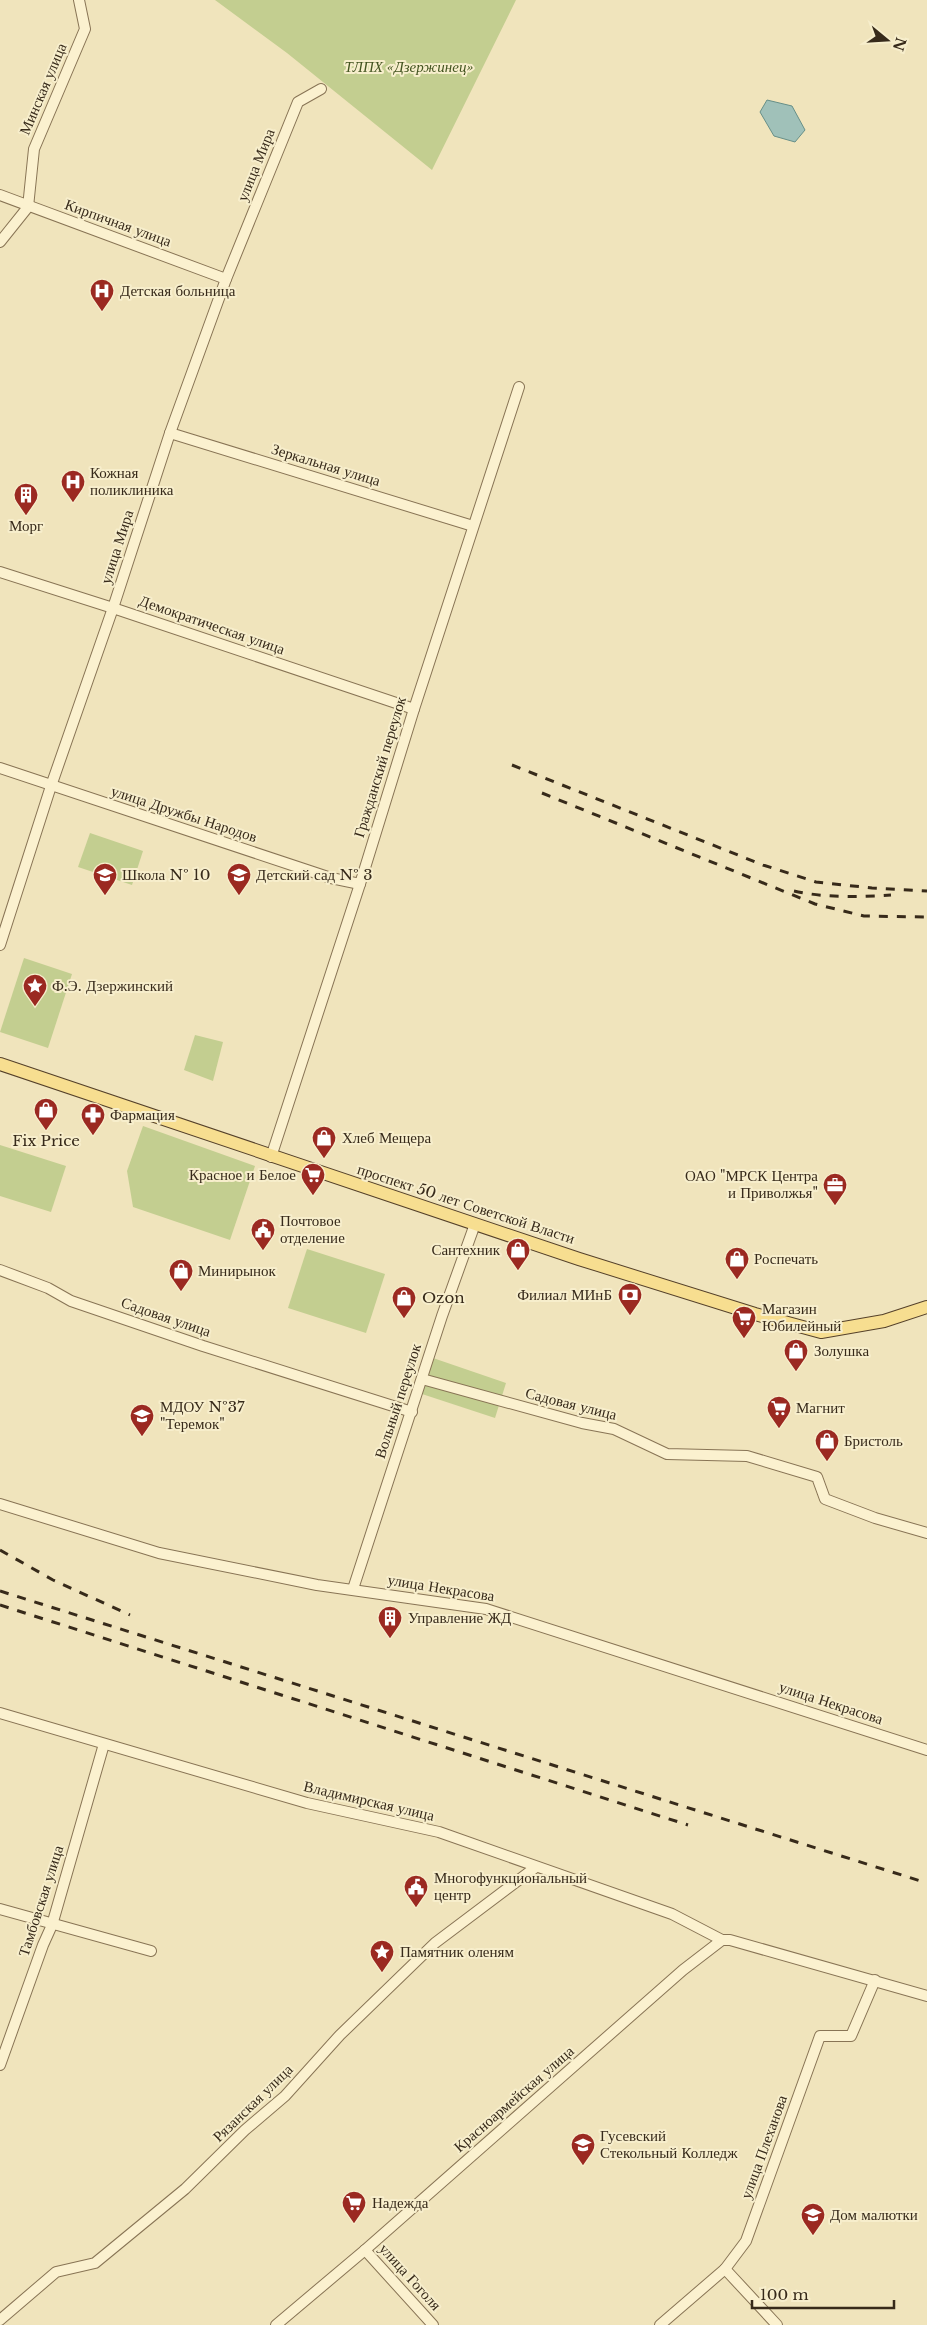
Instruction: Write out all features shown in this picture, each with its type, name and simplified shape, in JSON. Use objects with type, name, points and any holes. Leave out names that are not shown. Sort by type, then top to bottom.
[{"type":"main road","name":"проспект 50 лет Советской Власти","points":[[0,1064],[271,1157],[579,1259],[756,1314],[821,1332],[884,1321],[927,1307]]},
{"type":"street","name":"Минская улица","points":[[28,207],[34,149],[85,29],[79,0]]},
{"type":"street","name":"улица Мира","points":[[0,945],[51,786],[113,608],[170,433],[226,279],[298,102],[321,89]]},
{"type":"street","name":"Кирпичная улица","points":[[0,195],[226,279]]},
{"type":"street","points":[[0,242],[28,207]]},
{"type":"street","name":"Гражданский переулок","points":[[271,1157],[360,884],[414,709],[520,387]]},
{"type":"street","name":"Зеркальная улица","points":[[170,433],[474,526]]},
{"type":"street","name":"Демократическая улица","points":[[0,572],[414,709]]},
{"type":"street","name":"улица Дружбы Народов","points":[[0,768],[331,878],[360,884]]},
{"type":"street","name":"Вольный переулок","points":[[353,1589],[475,1224]]},
{"type":"street","name":"Садовая улица","points":[[0,1270],[48,1288],[71,1301],[203,1346],[412,1412]]},
{"type":"street","name":"Садовая улица","points":[[422,1379],[573,1420],[614,1429],[667,1454],[747,1456],[817,1477],[825,1499],[875,1518],[927,1533]]},
{"type":"street","name":"улица Некрасова","points":[[0,1504],[159,1553],[317,1585],[486,1608],[927,1750]]},
{"type":"street","name":"Владимирская улица","points":[[0,1713],[307,1803],[439,1832],[672,1914],[722,1940]]},
{"type":"street","name":"Тамбовская улица","points":[[0,2065],[4,2048],[52,1925],[104,1744]]},
{"type":"street","name":"Рязанская улица","points":[[0,2320],[56,2272],[95,2263],[185,2189],[246,2130],[285,2096],[340,2035],[434,1943],[536,1867]]},
{"type":"street","points":[[0,1910],[151,1951]]},
{"type":"street","points":[[722,1940],[730,1940],[927,1996]]},
{"type":"street","name":"Красноармейская улица","points":[[276,2325],[365,2250],[683,1970],[722,1940]]},
{"type":"street","name":"улица Плеханова","points":[[660,2325],[725,2269],[746,2241],[820,2036],[851,2036],[875,1980]]},
{"type":"street","name":"улица Гоголя","points":[[365,2250],[433,2325]]},
{"type":"street","points":[[725,2269],[777,2325]]},
{"type":"green space","name":"ТЛПХ «Дзержинец»","points":[[215,0],[516,0],[432,170],[287,53]]},
{"type":"green space","points":[[90,833],[143,851],[132,885],[78,867]]},
{"type":"green space","points":[[24,958],[72,974],[48,1048],[0,1032]]},
{"type":"green space","points":[[195,1035],[223,1042],[213,1081],[184,1070]]},
{"type":"green space","points":[[143,1126],[255,1166],[230,1240],[133,1207],[127,1171]]},
{"type":"green space","points":[[0,1145],[66,1166],[51,1212],[0,1196]]},
{"type":"green space","points":[[307,1249],[385,1274],[366,1333],[288,1308]]},
{"type":"green space","points":[[433,1358],[506,1383],[495,1418],[422,1394]]},
{"type":"water","points":[[767,100],[792,106],[805,130],[795,142],[774,136],[760,112]]},
{"type":"railway","points":[[512,765],[763,865],[816,882],[927,891]]},
{"type":"railway","points":[[542,793],[815,904],[864,916],[927,917]]},
{"type":"railway","points":[[794,891],[830,896],[891,895]]},
{"type":"railway","points":[[0,1550],[53,1580],[130,1615]]},
{"type":"railway","points":[[0,1591],[927,1883]]},
{"type":"railway","points":[[0,1605],[688,1825]]},
{"type":"place","name":"Детская больница","points":[[102,312]]},
{"type":"place","name":"Кожная поликлиника","points":[[73,503]]},
{"type":"place","name":"Морг","points":[[26,516]]},
{"type":"place","name":"Школа № 10","points":[[105,896]]},
{"type":"place","name":"Детский сад № 3","points":[[239,896]]},
{"type":"place","name":"Ф.Э. Дзержинский","points":[[35,1007]]},
{"type":"place","name":"Fix Price","points":[[46,1131]]},
{"type":"place","name":"Фармация","points":[[93,1136]]},
{"type":"place","name":"Хлеб Мещера","points":[[324,1159]]},
{"type":"place","name":"Красное и Белое","points":[[313,1196]]},
{"type":"place","name":"ОАО \"МРСК Центра и Приволжья\"","points":[[835,1206]]},
{"type":"place","name":"Почтовое отделение","points":[[263,1251]]},
{"type":"place","name":"Сантехник","points":[[518,1271]]},
{"type":"place","name":"Роспечать","points":[[737,1280]]},
{"type":"place","name":"Минирынок","points":[[181,1292]]},
{"type":"place","name":"Филиал МИнБ","points":[[630,1316]]},
{"type":"place","name":"Ozon","points":[[404,1319]]},
{"type":"place","name":"Магазин Юбилейный","points":[[744,1339]]},
{"type":"place","name":"Золушка","points":[[796,1372]]},
{"type":"place","name":"Магнит","points":[[779,1429]]},
{"type":"place","name":"МДОУ №37 \"Теремок\"","points":[[142,1437]]},
{"type":"place","name":"Бристоль","points":[[827,1462]]},
{"type":"place","name":"Управление ЖД","points":[[390,1639]]},
{"type":"place","name":"Многофункциональный центр","points":[[416,1908]]},
{"type":"place","name":"Памятник оленям","points":[[382,1973]]},
{"type":"place","name":"Гусевский Стекольный Колледж","points":[[583,2166]]},
{"type":"place","name":"Надежда","points":[[354,2224]]},
{"type":"place","name":"Дом малютки","points":[[813,2236]]}]
